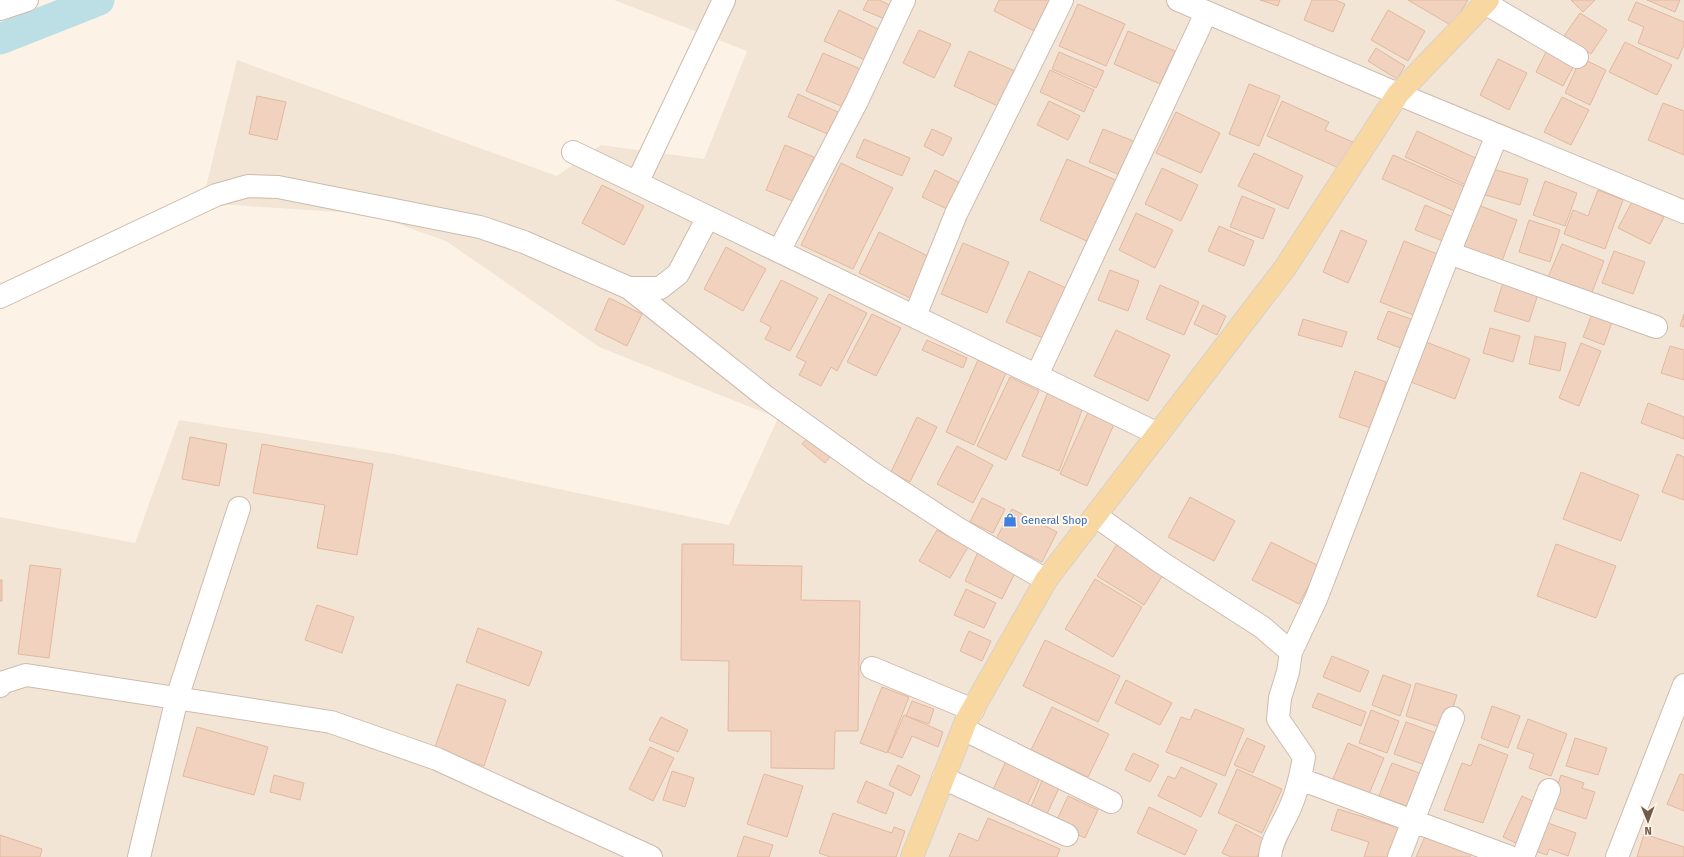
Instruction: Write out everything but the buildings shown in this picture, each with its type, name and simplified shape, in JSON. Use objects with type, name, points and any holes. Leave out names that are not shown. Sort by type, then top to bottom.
[{"type":"main road","points":[[915,856],[943,778],[963,729],[1046,580],[1285,268],[1398,94],[1486,2]]},
{"type":"street","points":[[0,9],[28,0]]},
{"type":"street","points":[[637,183],[724,0]]},
{"type":"street","points":[[779,250],[857,101],[904,0]]},
{"type":"street","points":[[915,316],[956,214],[1062,0]]},
{"type":"street","points":[[1178,0],[1398,94],[1684,212]]},
{"type":"street","points":[[1486,2],[1577,57]]},
{"type":"street","points":[[1037,375],[1206,13]]},
{"type":"street","points":[[1270,857],[1271,849],[1290,807],[1300,779],[1304,757],[1278,719],[1280,698],[1288,672],[1291,652],[1316,600],[1449,253],[1497,135]]},
{"type":"street","points":[[574,152],[1158,434]]},
{"type":"street","points":[[0,297],[216,195],[248,186],[278,187],[480,227],[524,242],[629,288],[766,397],[871,472],[957,528],[1046,580]]},
{"type":"street","points":[[629,288],[660,288],[678,274],[708,217]]},
{"type":"street","points":[[1449,253],[1656,327]]},
{"type":"street","points":[[139,857],[177,698],[239,508]]},
{"type":"street","points":[[1096,516],[1162,563],[1262,627],[1291,652]]},
{"type":"street","points":[[872,668],[973,710]]},
{"type":"street","points":[[0,686],[4,682],[26,675],[331,722],[437,759],[651,857]]},
{"type":"street","points":[[1617,857],[1684,685]]},
{"type":"street","points":[[1399,857],[1453,718]]},
{"type":"street","points":[[963,729],[1111,802]]},
{"type":"street","points":[[943,778],[1067,835]]},
{"type":"street","points":[[1300,779],[1510,857]]},
{"type":"street","points":[[1523,857],[1549,790]]},
{"type":"shaded area","points":[[614,0],[1684,0],[1684,857],[0,857],[0,517],[135,543],[179,420],[394,454],[729,525],[778,418],[599,347],[446,241],[370,214],[202,203],[237,60],[557,176],[601,145],[704,159],[747,51]]},
{"type":"waterway","points":[[0,39],[99,0]]},
{"type":"place","name":"General Shop","points":[[1010,520]]}]
